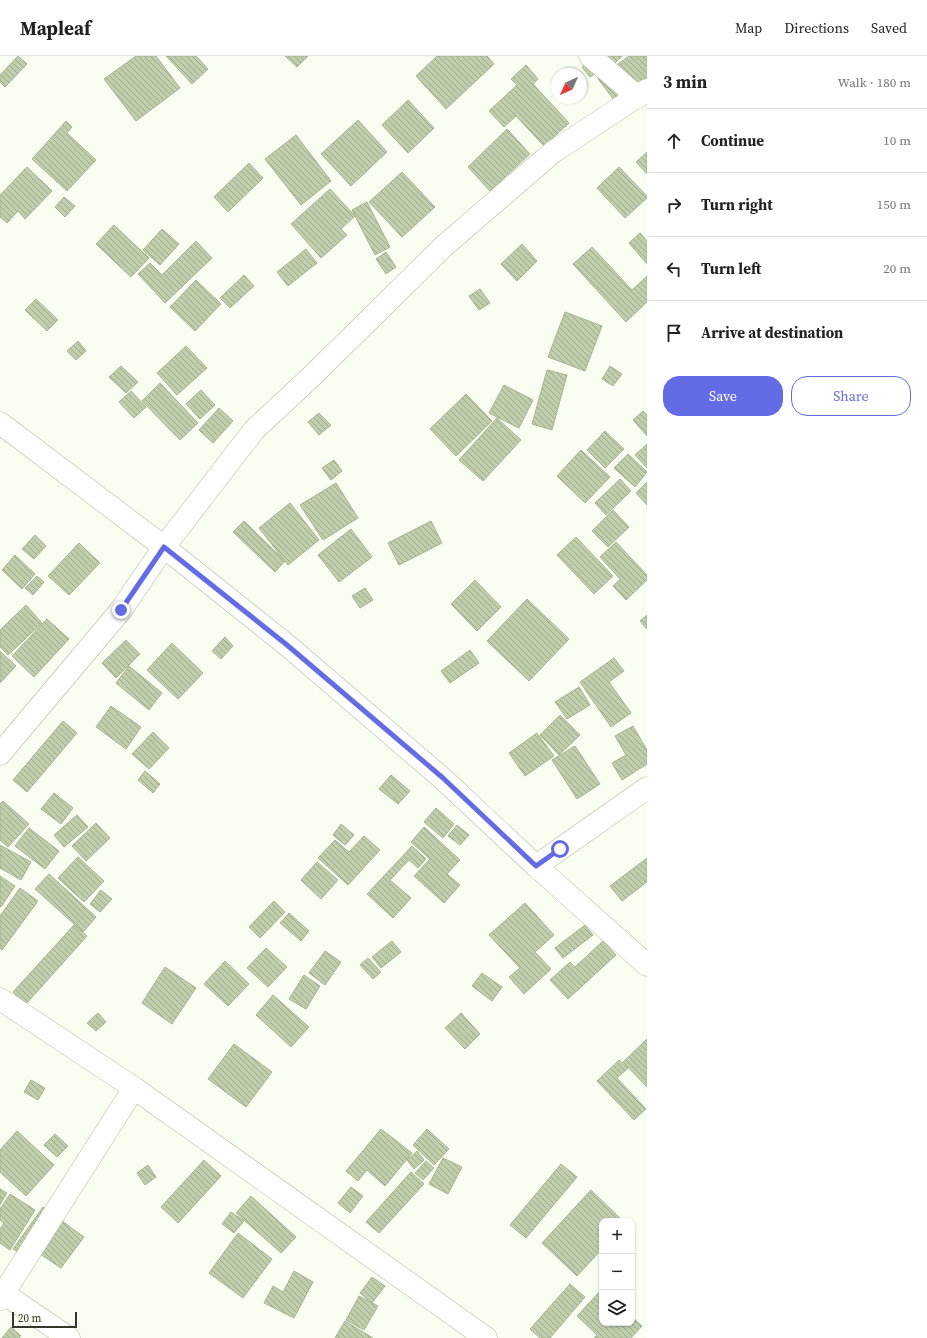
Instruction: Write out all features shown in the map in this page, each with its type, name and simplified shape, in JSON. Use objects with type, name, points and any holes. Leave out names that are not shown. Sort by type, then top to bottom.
[{"type":"street","points":[[0,754],[121,610],[164,547],[254,430],[312,376],[444,246],[554,152],[642,93],[590,56]]},
{"type":"street","points":[[0,423],[164,547],[305,660],[443,778],[536,866],[647,965]]},
{"type":"street","points":[[536,866],[647,788]]},
{"type":"street","points":[[0,999],[134,1088],[486,1338]]},
{"type":"street","points":[[69,1338],[1,1294],[134,1088]]},
{"type":"building","points":[[18,56],[27,64],[5,87],[0,82],[0,75]]},
{"type":"building","points":[[136,56],[156,56],[180,88],[136,121],[104,79]]},
{"type":"building","points":[[166,56],[196,56],[208,69],[192,84]]},
{"type":"building","points":[[285,56],[308,56],[297,67]]},
{"type":"building","points":[[437,56],[487,56],[494,64],[446,109],[416,76]]},
{"type":"building","points":[[602,56],[622,56],[612,66]]},
{"type":"building","points":[[629,56],[647,56],[647,77],[615,101],[598,79]]},
{"type":"building","points":[[596,57],[603,68],[590,77],[587,73],[587,68],[582,67]]},
{"type":"building","points":[[526,65],[538,79],[533,84],[569,123],[544,146],[516,116],[504,127],[489,111],[517,85],[511,79]]},
{"type":"building","points":[[408,100],[434,128],[408,153],[382,125]]},
{"type":"building","points":[[358,120],[387,152],[351,186],[321,154]]},
{"type":"building","points":[[66,121],[72,127],[67,133],[96,160],[67,191],[32,159]]},
{"type":"building","points":[[507,129],[530,154],[490,191],[468,167]]},
{"type":"building","points":[[296,135],[331,181],[301,205],[265,159]]},
{"type":"building","points":[[647,152],[647,174],[636,162]]},
{"type":"building","points":[[249,163],[263,178],[228,212],[214,197]]},
{"type":"building","points":[[27,167],[52,191],[25,219],[18,211],[7,223],[0,217],[0,195]]},
{"type":"building","points":[[619,167],[647,196],[647,198],[625,218],[597,188]]},
{"type":"building","points":[[402,172],[435,207],[402,237],[369,202]]},
{"type":"building","points":[[330,189],[355,216],[341,229],[347,235],[321,258],[291,224]]},
{"type":"building","points":[[64,197],[75,206],[65,217],[55,207]]},
{"type":"building","points":[[367,202],[390,247],[375,255],[352,210]]},
{"type":"building","points":[[114,225],[149,258],[131,277],[96,244]]},
{"type":"building","points":[[162,229],[179,244],[160,265],[143,250]]},
{"type":"building","points":[[640,233],[647,241],[647,264],[629,243]]},
{"type":"building","points":[[196,241],[212,258],[165,303],[138,274],[150,263],[162,275]]},
{"type":"building","points":[[522,244],[537,261],[517,281],[501,264]]},
{"type":"building","points":[[592,247],[632,290],[647,276],[647,302],[626,322],[573,264]]},
{"type":"building","points":[[306,249],[317,263],[288,286],[277,272]]},
{"type":"building","points":[[386,252],[396,267],[386,274],[376,259]]},
{"type":"building","points":[[244,275],[254,286],[230,308],[220,298]]},
{"type":"building","points":[[196,280],[221,304],[195,331],[170,307]]},
{"type":"building","points":[[480,289],[490,303],[479,310],[469,296]]},
{"type":"building","points":[[36,299],[58,320],[47,331],[25,310]]},
{"type":"building","points":[[565,312],[602,326],[585,371],[548,357]]},
{"type":"building","points":[[78,341],[86,351],[76,360],[67,351]]},
{"type":"building","points":[[186,346],[207,368],[177,395],[157,373]]},
{"type":"building","points":[[121,366],[138,382],[126,393],[109,377]]},
{"type":"building","points":[[610,366],[622,374],[613,386],[602,379]]},
{"type":"building","points":[[547,370],[567,375],[552,430],[532,424]]},
{"type":"building","points":[[160,383],[198,423],[180,440],[142,401]]},
{"type":"building","points":[[504,385],[533,400],[519,428],[489,413]]},
{"type":"building","points":[[201,390],[215,405],[200,419],[186,404]]},
{"type":"building","points":[[131,391],[146,407],[134,418],[119,402]]},
{"type":"building","points":[[466,394],[492,421],[456,456],[430,429]]},
{"type":"building","points":[[219,408],[233,421],[213,443],[199,430]]},
{"type":"building","points":[[643,411],[647,415],[647,436],[633,420]]},
{"type":"building","points":[[319,413],[331,425],[319,435],[308,422]]},
{"type":"building","points":[[497,418],[521,440],[483,481],[459,460]]},
{"type":"building","points":[[605,431],[624,449],[605,468],[587,450]]},
{"type":"building","points":[[647,444],[647,468],[635,455]]},
{"type":"building","points":[[581,450],[610,477],[585,503],[557,476]]},
{"type":"building","points":[[628,454],[647,472],[635,487],[614,468]]},
{"type":"building","points":[[334,460],[342,471],[331,480],[322,468]]},
{"type":"building","points":[[620,479],[631,491],[606,515],[595,503]]},
{"type":"building","points":[[647,482],[647,505],[636,493]]},
{"type":"building","points":[[336,483],[358,518],[323,540],[300,505]]},
{"type":"building","points":[[290,503],[319,540],[288,565],[259,528]]},
{"type":"building","points":[[613,510],[629,527],[608,547],[592,531]]},
{"type":"building","points":[[244,521],[285,561],[275,572],[233,532]]},
{"type":"building","points":[[431,521],[442,543],[399,565],[388,543]]},
{"type":"building","points":[[351,529],[372,557],[339,582],[318,555]]},
{"type":"building","points":[[35,535],[46,546],[34,559],[22,549]]},
{"type":"building","points":[[576,537],[613,576],[594,594],[557,555]]},
{"type":"building","points":[[616,542],[647,575],[647,580],[626,600],[613,586],[620,579],[600,557]]},
{"type":"building","points":[[79,543],[100,563],[69,595],[48,576]]},
{"type":"building","points":[[15,555],[35,574],[22,589],[2,570]]},
{"type":"building","points":[[37,576],[44,582],[33,595],[25,588]]},
{"type":"building","points":[[475,580],[501,607],[477,631],[451,604]]},
{"type":"building","points":[[365,588],[373,600],[360,608],[352,596]]},
{"type":"building","points":[[527,599],[569,639],[529,681],[487,641]]},
{"type":"building","points":[[26,605],[42,623],[8,655],[0,647],[0,630]]},
{"type":"building","points":[[647,615],[647,629],[640,621]]},
{"type":"building","points":[[47,619],[69,639],[34,677],[12,656]]},
{"type":"building","points":[[225,637],[233,646],[221,659],[212,651]]},
{"type":"building","points":[[126,640],[140,654],[116,678],[102,663]]},
{"type":"building","points":[[172,643],[203,673],[178,699],[147,670]]},
{"type":"building","points":[[470,650],[479,663],[450,683],[441,671]]},
{"type":"building","points":[[0,651],[16,666],[0,683]]},
{"type":"building","points":[[614,658],[624,671],[609,682],[631,713],[611,727],[580,682]]},
{"type":"building","points":[[129,666],[162,693],[149,710],[116,683]]},
{"type":"building","points":[[579,687],[590,705],[567,719],[555,702]]},
{"type":"building","points":[[111,706],[141,727],[126,749],[96,727]]},
{"type":"building","points":[[560,715],[580,735],[559,755],[540,735]]},
{"type":"building","points":[[63,721],[77,733],[27,792],[13,780]]},
{"type":"building","points":[[633,726],[647,750],[647,764],[622,780],[612,763],[626,755],[615,736]]},
{"type":"building","points":[[153,732],[169,748],[149,769],[132,754]]},
{"type":"building","points":[[537,733],[554,756],[525,776],[509,753]]},
{"type":"building","points":[[575,746],[600,784],[577,799],[552,760]]},
{"type":"building","points":[[145,771],[160,784],[153,793],[138,780]]},
{"type":"building","points":[[391,775],[410,791],[398,804],[379,789]]},
{"type":"building","points":[[54,793],[73,808],[61,824],[41,809]]},
{"type":"building","points":[[3,801],[29,824],[8,847],[0,840],[0,804]]},
{"type":"building","points":[[436,808],[454,824],[443,838],[424,822]]},
{"type":"building","points":[[77,815],[88,827],[64,847],[54,835]]},
{"type":"building","points":[[96,823],[110,838],[86,861],[72,846]]},
{"type":"building","points":[[341,824],[354,835],[345,845],[333,835]]},
{"type":"building","points":[[457,825],[469,835],[460,845],[448,836]]},
{"type":"building","points":[[424,827],[460,860],[447,874],[460,885],[444,903],[414,876],[430,859],[411,842]]},
{"type":"building","points":[[29,828],[59,851],[45,869],[15,846]]},
{"type":"building","points":[[364,836],[380,850],[348,885],[318,858],[335,840],[349,852]]},
{"type":"building","points":[[0,845],[31,862],[21,880],[0,868]]},
{"type":"building","points":[[412,846],[426,859],[418,868],[409,860],[390,880],[411,898],[393,918],[367,894]]},
{"type":"building","points":[[78,857],[104,881],[84,902],[58,878]]},
{"type":"building","points":[[647,858],[647,882],[622,901],[610,886]]},
{"type":"building","points":[[317,862],[338,880],[321,899],[301,880]]},
{"type":"building","points":[[49,874],[96,917],[83,932],[35,889]]},
{"type":"building","points":[[0,876],[15,886],[1,907],[0,906]]},
{"type":"building","points":[[20,888],[38,901],[2,950],[0,948],[0,916]]},
{"type":"building","points":[[101,890],[112,899],[100,912],[90,904]]},
{"type":"building","points":[[274,901],[285,912],[260,938],[249,927]]},
{"type":"building","points":[[525,903],[554,935],[535,952],[551,969],[524,994],[509,977],[520,968],[489,935]]},
{"type":"building","points":[[289,913],[309,931],[301,941],[280,923]]},
{"type":"building","points":[[74,925],[87,936],[26,1004],[13,992]]},
{"type":"building","points":[[585,925],[593,935],[563,958],[555,948]]},
{"type":"building","points":[[392,941],[401,952],[381,968],[372,957]]},
{"type":"building","points":[[603,941],[616,955],[568,999],[550,980],[570,962],[575,967]]},
{"type":"building","points":[[266,948],[287,967],[268,987],[247,968]]},
{"type":"building","points":[[325,951],[341,962],[325,985],[309,973]]},
{"type":"building","points":[[368,958],[381,972],[373,979],[360,965]]},
{"type":"building","points":[[225,961],[249,984],[228,1006],[204,984]]},
{"type":"building","points":[[165,967],[196,988],[172,1024],[142,1003]]},
{"type":"building","points":[[482,973],[502,987],[492,1001],[472,986]]},
{"type":"building","points":[[304,975],[320,986],[306,1009],[289,999]]},
{"type":"building","points":[[273,995],[309,1027],[291,1047],[256,1015]]},
{"type":"building","points":[[98,1013],[106,1022],[96,1031],[87,1023]]},
{"type":"building","points":[[461,1013],[480,1034],[465,1049],[445,1028]]},
{"type":"building","points":[[647,1039],[647,1087],[623,1062]]},
{"type":"building","points":[[234,1044],[272,1072],[246,1107],[208,1079]]},
{"type":"building","points":[[619,1060],[628,1068],[617,1078],[646,1109],[634,1120],[597,1081]]},
{"type":"building","points":[[31,1080],[45,1088],[38,1100],[24,1092]]},
{"type":"building","points":[[381,1129],[412,1153],[385,1186],[367,1170],[358,1181],[346,1171]]},
{"type":"building","points":[[427,1129],[449,1149],[434,1165],[413,1145]]},
{"type":"building","points":[[17,1131],[54,1165],[26,1196],[0,1172],[0,1150]]},
{"type":"building","points":[[55,1134],[68,1146],[57,1157],[44,1145]]},
{"type":"building","points":[[417,1151],[424,1160],[414,1169],[407,1160]]},
{"type":"building","points":[[443,1158],[462,1167],[448,1194],[429,1184]]},
{"type":"building","points":[[204,1160],[221,1176],[178,1223],[161,1207]]},
{"type":"building","points":[[426,1161],[434,1168],[423,1180],[415,1173]]},
{"type":"building","points":[[561,1164],[577,1177],[526,1238],[510,1225]]},
{"type":"building","points":[[148,1165],[156,1177],[145,1185],[137,1173]]},
{"type":"building","points":[[411,1172],[424,1184],[379,1233],[366,1222]]},
{"type":"building","points":[[351,1187],[363,1196],[350,1213],[338,1203]]},
{"type":"building","points":[[0,1189],[7,1193],[0,1205]]},
{"type":"building","points":[[591,1190],[620,1218],[599,1218],[599,1252],[577,1276],[542,1243]]},
{"type":"building","points":[[10,1194],[35,1210],[10,1250],[0,1243],[0,1229],[4,1223],[0,1220],[0,1209]]},
{"type":"building","points":[[251,1196],[296,1237],[281,1253],[236,1213]]},
{"type":"building","points":[[43,1207],[84,1237],[61,1268],[40,1254],[34,1264],[13,1249]]},
{"type":"building","points":[[231,1212],[244,1221],[234,1233],[222,1224]]},
{"type":"building","points":[[238,1233],[272,1259],[243,1298],[209,1273]]},
{"type":"building","points":[[294,1271],[313,1282],[294,1318],[264,1303],[273,1286],[283,1292]]},
{"type":"building","points":[[372,1277],[385,1286],[372,1303],[360,1293]]},
{"type":"building","points":[[570,1284],[585,1297],[550,1338],[540,1338],[530,1329]]},
{"type":"building","points":[[599,1292],[599,1326],[635,1326],[635,1320],[642,1326],[631,1338],[594,1338],[597,1335],[577,1316]]},
{"type":"building","points":[[359,1296],[378,1306],[364,1330],[346,1320]]},
{"type":"building","points":[[345,1321],[373,1338],[335,1338]]},
{"type":"building","points":[[11,1327],[21,1336],[19,1338],[2,1338]]},
{"type":"route","points":[[121,610],[164,547],[287,645],[443,778],[536,866],[560,849]]}]
